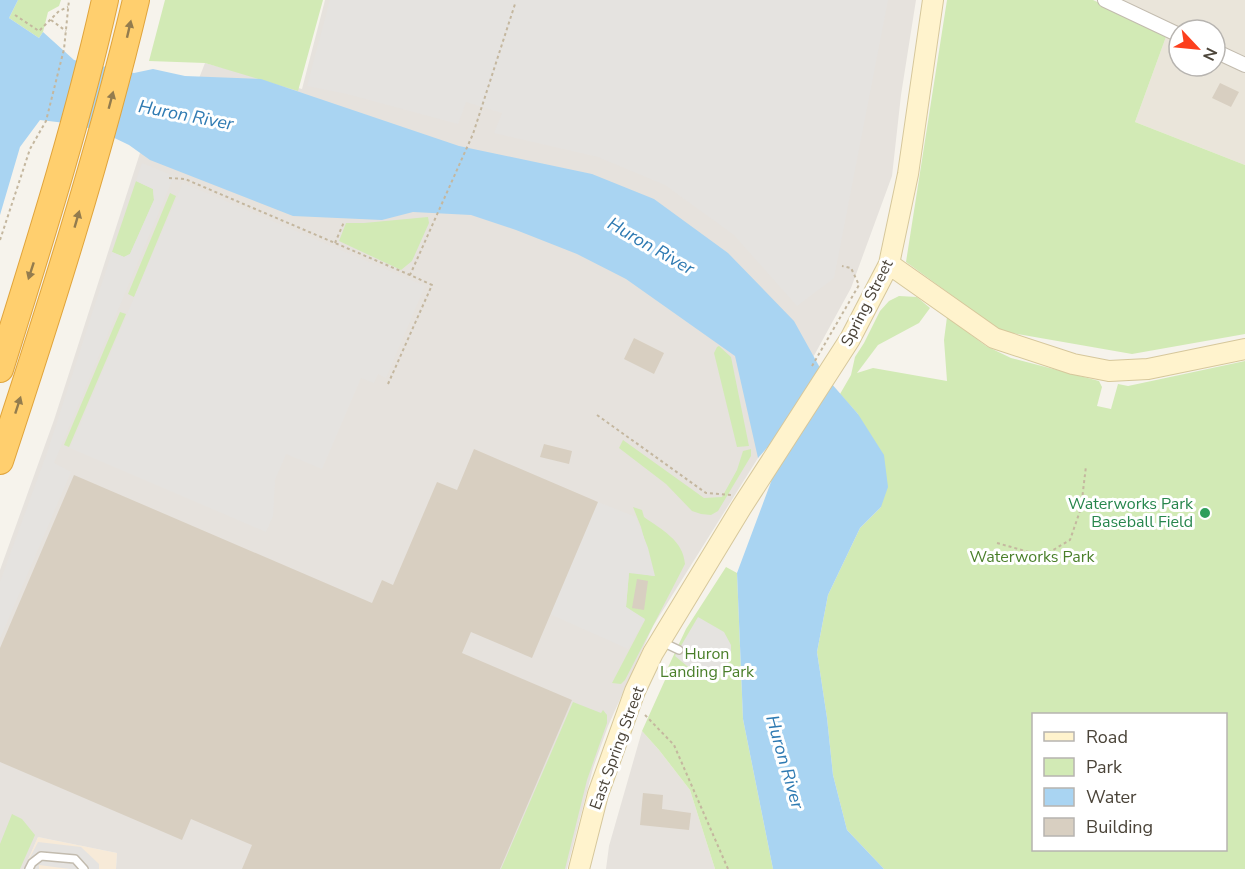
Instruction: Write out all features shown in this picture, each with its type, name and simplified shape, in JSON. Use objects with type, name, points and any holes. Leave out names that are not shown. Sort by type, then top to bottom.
[{"type":"highway","points":[[0,369],[43,234],[105,0]]},
{"type":"highway","points":[[0,461],[33,361],[99,142],[136,0]]},
{"type":"main road","name":"Spring Street","points":[[736,501],[850,339],[889,264],[908,174],[933,0]]},
{"type":"main road","points":[[889,264],[994,338],[1073,364],[1109,371],[1148,369],[1245,349]]},
{"type":"main road","name":"East Spring Street","points":[[579,869],[598,794],[635,691],[736,501]]},
{"type":"street","points":[[1105,0],[1167,29]]},
{"type":"street","points":[[1227,57],[1245,66]]},
{"type":"lane","points":[[660,641],[679,650]]},
{"type":"lane","points":[[29,869],[32,863],[41,856],[75,860],[84,869]]},
{"type":"path","points":[[0,240],[30,149],[46,121],[64,50],[69,0]]},
{"type":"path","points":[[410,275],[473,134],[515,4]]},
{"type":"path","points":[[15,15],[39,31],[59,11],[68,8]]},
{"type":"path","points":[[51,20],[66,30]]},
{"type":"path","points":[[169,178],[185,179],[432,285],[388,384]]},
{"type":"path","points":[[334,243],[344,222]]},
{"type":"path","points":[[823,348],[859,285],[851,268],[842,266]]},
{"type":"path","points":[[597,415],[706,493],[736,501]]},
{"type":"path","points":[[997,543],[1043,556],[1070,540],[1081,508],[1086,466]]},
{"type":"path","points":[[645,715],[674,745],[728,869]]},
{"type":"shaded area","points":[[325,0],[916,0],[901,95],[892,176],[851,288],[758,458],[653,626],[608,726],[593,768],[567,869],[116,869],[117,853],[38,837],[24,869],[0,869],[0,570],[54,420],[140,153],[183,119],[205,63],[302,89]]},
{"type":"shaded area","points":[[330,0],[888,0],[834,278],[797,306],[734,235],[665,185],[598,157],[494,133],[502,113],[466,102],[458,124],[347,94],[307,86]]},
{"type":"shaded area","points":[[1122,0],[1245,0],[1245,165],[1135,122],[1167,34],[1167,78],[1227,78],[1227,18],[1167,18],[1167,21]]},
{"type":"shaded area","points":[[142,163],[174,176],[54,463],[71,472],[0,639],[0,582],[48,450],[112,252],[124,257],[130,254],[154,200],[153,189],[136,181]]},
{"type":"shaded area","points":[[183,183],[425,286],[386,378],[378,374],[374,383],[361,378],[322,469],[286,454],[275,480],[273,516],[266,532],[70,448]]},
{"type":"shaded area","points":[[598,502],[636,517],[648,548],[655,576],[629,573],[626,607],[645,619],[628,649],[550,614]]},
{"type":"shaded area","points":[[698,617],[724,632],[731,645],[731,659],[724,669],[713,672],[700,670],[687,666],[675,656]]},
{"type":"shaded area","points":[[642,731],[690,790],[715,869],[606,869],[609,846]]},
{"type":"shaded area","points":[[38,837],[117,853],[116,869],[24,869]]},
{"type":"shaded area","points":[[38,842],[81,847],[99,864],[99,869],[70,869],[39,865],[39,869],[24,869]]},
{"type":"green space","points":[[18,0],[61,0],[59,6],[48,12],[43,32],[39,38],[9,18]]},
{"type":"green space","points":[[165,0],[323,0],[298,91],[205,63],[149,61]]},
{"type":"green space","points":[[947,0],[1093,0],[1167,34],[1135,122],[1245,165],[1245,334],[1132,354],[1001,331],[906,262]]},
{"type":"green space","points":[[136,181],[153,189],[154,200],[130,254],[124,257],[112,252]]},
{"type":"green space","points":[[170,193],[176,196],[134,297],[128,294]]},
{"type":"green space","points":[[428,217],[429,223],[412,261],[401,270],[339,241],[346,223]]},
{"type":"green space","name":"Waterworks Park","points":[[899,296],[917,297],[930,308],[919,323],[878,345],[857,373],[873,368],[947,381],[944,340],[947,317],[986,346],[1011,358],[1099,381],[1102,387],[1097,406],[1111,409],[1118,384],[1128,386],[1245,361],[1245,869],[884,869],[847,830],[833,775],[817,652],[828,595],[860,528],[881,507],[858,414],[840,394],[851,375],[855,357],[880,311],[889,301]]},
{"type":"green space","points":[[120,312],[126,314],[69,447],[64,445]]},
{"type":"green space","points":[[719,346],[731,357],[749,446],[737,447],[714,353]]},
{"type":"green space","points":[[623,440],[704,498],[722,497],[737,470],[743,451],[751,449],[751,456],[718,511],[711,515],[701,514],[692,511],[666,484],[619,448]]},
{"type":"green space","points":[[633,507],[642,510],[644,517],[676,542],[685,564],[621,684],[612,683],[645,620],[626,607],[629,572],[654,576],[641,527]]},
{"type":"green space","name":"Huron Landing Park","points":[[726,567],[737,573],[743,719],[773,869],[715,869],[690,790],[642,731],[686,629]]},
{"type":"green space","points":[[573,702],[601,713],[603,710],[607,715],[607,723],[587,780],[565,869],[501,869]]},
{"type":"green space","points":[[12,814],[22,819],[35,835],[20,869],[0,869],[0,844]]},
{"type":"water","name":"Huron River","points":[[0,0],[18,0],[9,18],[39,38],[43,32],[74,60],[134,73],[153,69],[185,76],[261,79],[459,146],[592,174],[654,199],[728,253],[794,321],[824,375],[858,414],[884,455],[888,487],[881,507],[860,528],[828,595],[817,652],[833,775],[847,830],[884,869],[773,869],[743,719],[737,573],[796,415],[758,458],[735,356],[626,279],[577,254],[471,215],[413,212],[382,220],[293,216],[150,160],[129,145],[102,132],[74,124],[40,120],[20,147],[0,215]]},
{"type":"building","points":[[1220,83],[1239,92],[1231,107],[1212,98]]},
{"type":"building","points":[[634,338],[664,353],[654,374],[624,359]]},
{"type":"building","points":[[544,444],[572,451],[569,464],[540,457]]},
{"type":"building","points":[[474,449],[598,502],[532,658],[471,632],[462,653],[572,700],[500,869],[242,869],[252,845],[191,819],[182,840],[0,762],[0,648],[74,475],[372,603],[382,580],[393,585],[437,482],[457,490]]},
{"type":"building","points":[[637,579],[648,581],[644,610],[632,608]]},
{"type":"building","points":[[643,793],[663,795],[662,809],[691,813],[689,830],[640,825]]},
{"type":"place","name":"Waterworks Park Baseball Field","points":[[1205,513]]}]
